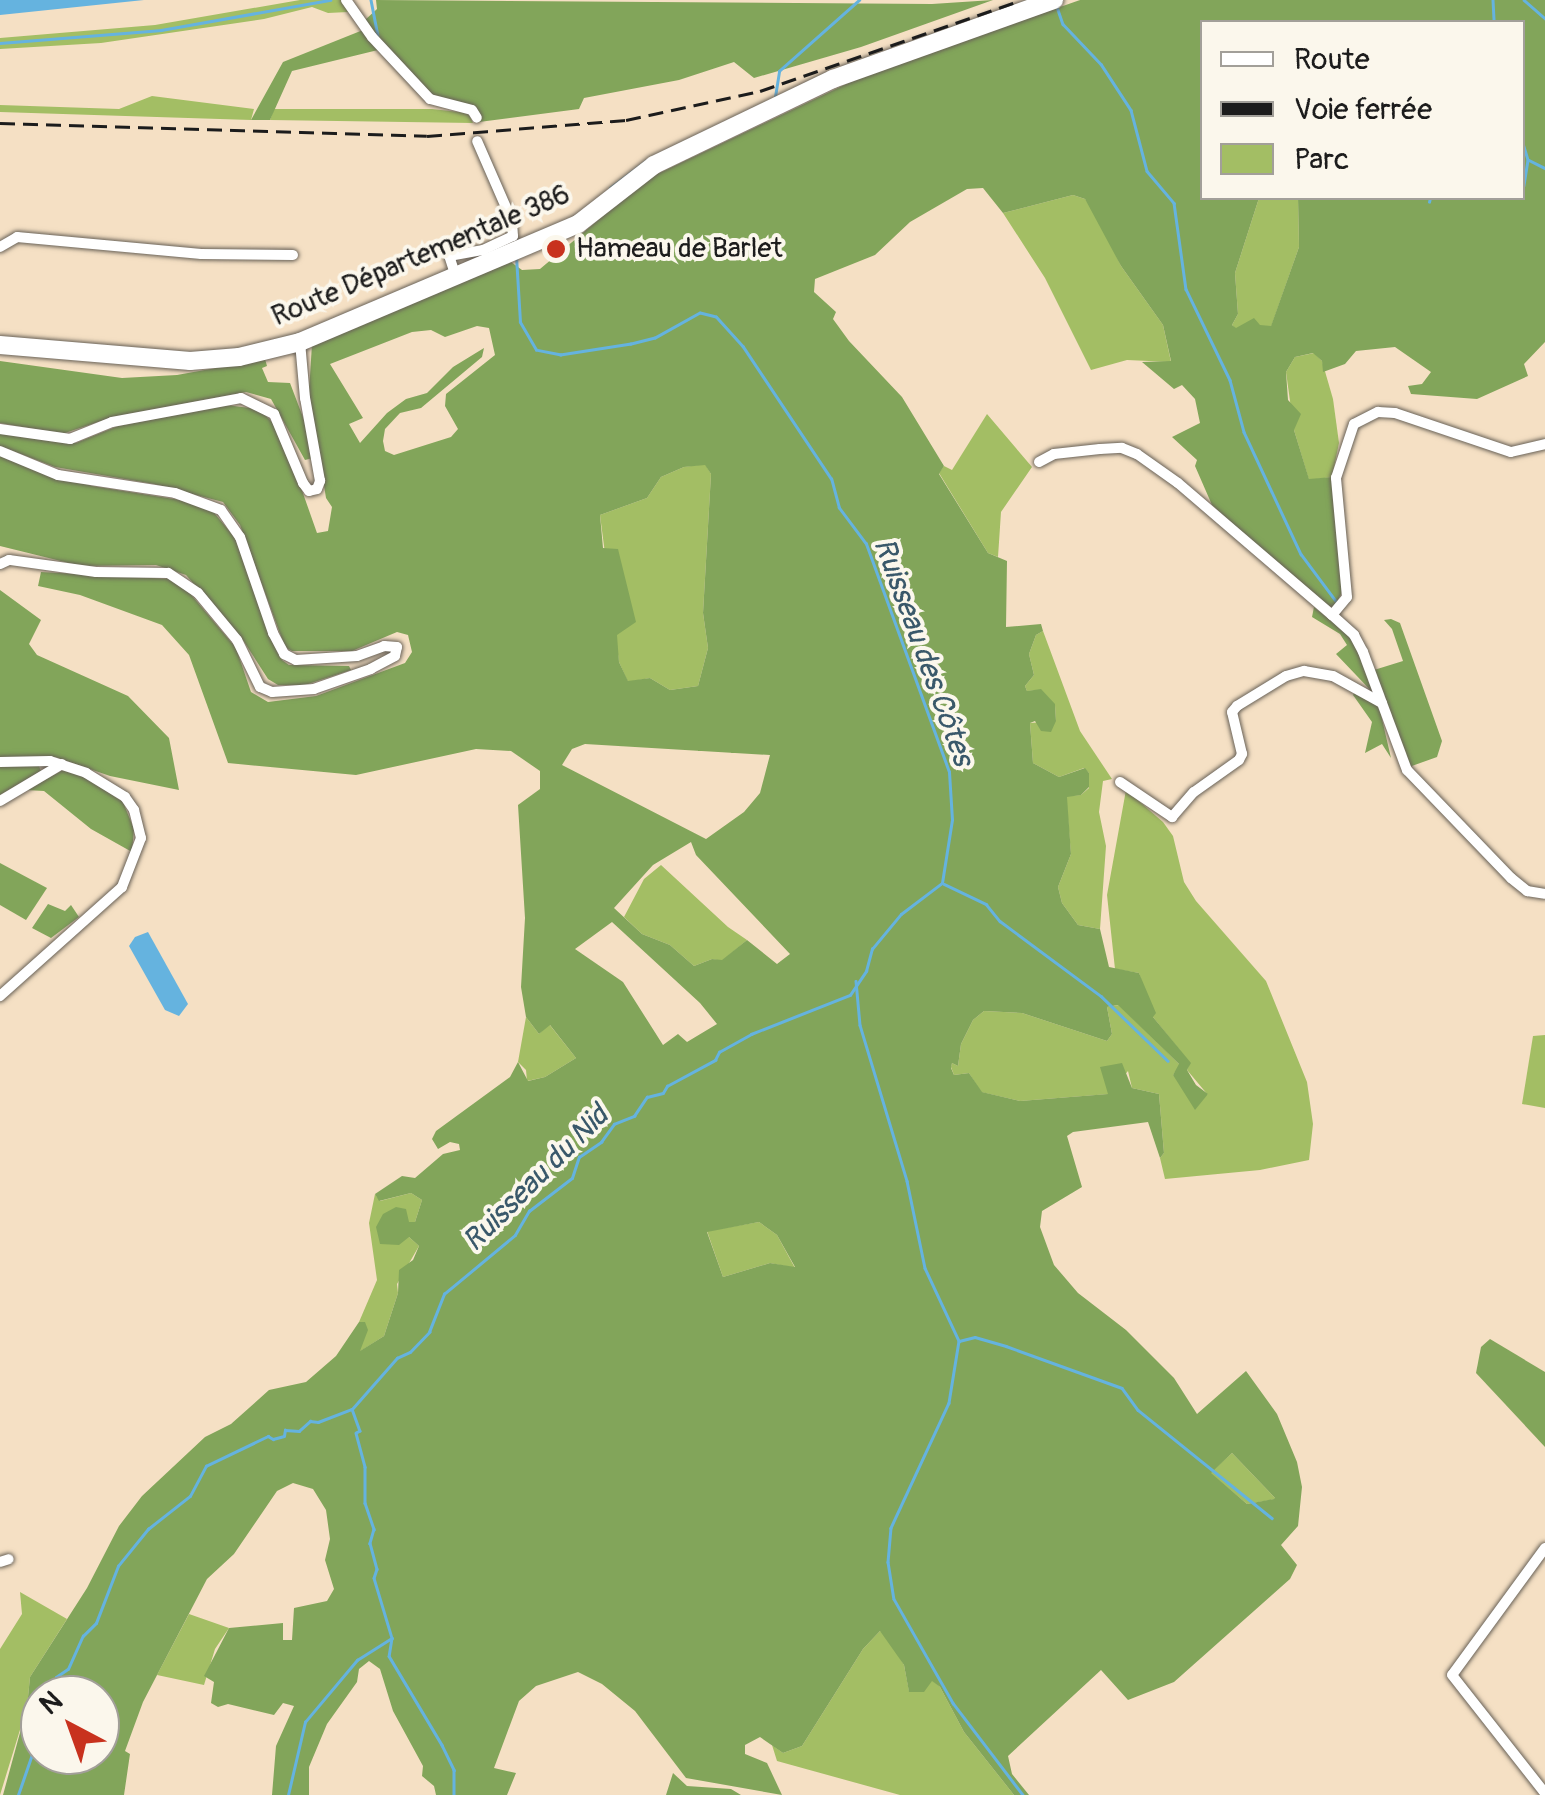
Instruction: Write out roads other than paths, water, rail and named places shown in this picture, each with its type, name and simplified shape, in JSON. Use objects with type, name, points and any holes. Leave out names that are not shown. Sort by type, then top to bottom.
[{"type":"main road","name":"Route Départementale 386","points":[[0,345],[190,362],[300,342],[578,224],[654,165],[821,85],[1054,0]]},
{"type":"street","points":[[346,0],[372,38],[430,98],[472,110],[477,118]]},
{"type":"street","points":[[456,278],[449,256],[484,250],[513,236],[512,221],[477,142]]},
{"type":"street","points":[[0,236],[201,254],[293,255]]},
{"type":"street","points":[[0,247],[17,237]]},
{"type":"street","points":[[0,429],[70,439],[112,422],[241,398],[274,414],[309,491],[317,488],[320,480],[304,398],[300,342]]},
{"type":"street","points":[[1332,615],[1346,597],[1336,478],[1354,424],[1378,412],[1396,413],[1511,452],[1545,444]]},
{"type":"street","points":[[1039,462],[1065,452],[1122,448],[1138,454],[1178,483],[1354,635],[1407,770],[1511,878],[1527,891],[1545,894]]},
{"type":"street","points":[[0,452],[58,474],[206,502],[221,510],[240,537],[284,654],[296,660],[358,656],[393,645],[397,648],[395,656],[314,690],[272,692],[260,687],[236,640],[198,593],[168,574],[96,572],[9,560],[0,564]]},
{"type":"street","points":[[1120,782],[1172,818],[1194,792],[1239,760],[1242,754],[1232,712],[1286,676],[1304,672],[1333,676],[1382,703]]},
{"type":"street","points":[[0,762],[62,764],[86,773],[124,797],[140,827],[138,848],[122,887],[0,996]]},
{"type":"street","points":[[0,801],[62,764]]},
{"type":"street","points":[[1545,1548],[1452,1674],[1545,1793]]},
{"type":"water","points":[[0,0],[144,0],[0,15]]},
{"type":"water","points":[[148,932],[188,1004],[179,1016],[165,1010],[129,946],[135,937]]},
{"type":"waterway","points":[[0,43],[161,30],[330,0]]},
{"type":"waterway","points":[[371,0],[378,35]]},
{"type":"waterway","name":"Ruisseau des Côtes","points":[[775,97],[779,71],[859,0]]},
{"type":"waterway","points":[[1493,0],[1494,20]]},
{"type":"waterway","points":[[1524,0],[1545,18]]},
{"type":"waterway","points":[[1057,7],[1063,24],[1101,64],[1131,110],[1147,171],[1174,203],[1186,289],[1230,380],[1244,432],[1301,554],[1336,601]]},
{"type":"waterway","points":[[1525,150],[1525,180]]},
{"type":"waterway","name":"Ruisseau des Côtes","points":[[610,188],[647,160]]},
{"type":"waterway","points":[[1529,160],[1545,168]]},
{"type":"waterway","name":"Ruisseau du Nid","points":[[59,1675],[68,1669],[83,1636],[96,1623],[118,1566],[148,1529],[190,1496],[206,1466],[268,1436],[284,1436],[285,1430],[299,1431],[310,1421],[318,1422],[352,1409],[397,1358],[410,1352],[429,1332],[444,1294],[515,1235],[529,1211],[572,1178],[579,1157],[601,1142],[614,1124],[634,1116],[647,1097],[663,1093],[667,1086],[715,1060],[719,1052],[751,1034],[850,995],[866,971],[872,949],[901,914],[942,883],[952,820],[949,772],[866,544],[839,508],[831,479],[743,347],[716,317],[700,313],[655,338],[631,344],[561,355],[536,350],[520,322],[516,257]]},
{"type":"waterway","points":[[944,884],[986,904],[1000,921],[1101,996],[1168,1061]]},
{"type":"waterway","name":"Ruisseau des Côtes","points":[[856,981],[860,1025],[907,1181],[925,1268],[959,1341],[949,1403],[891,1528],[888,1562],[894,1599],[953,1703],[1023,1795]]},
{"type":"waterway","points":[[959,1341],[975,1337],[1122,1388],[1138,1410],[1272,1518]]},
{"type":"waterway","points":[[352,1409],[365,1467],[365,1503],[374,1529],[370,1543],[377,1569],[374,1578],[392,1638],[389,1656],[454,1770],[454,1795]]},
{"type":"waterway","points":[[288,1795],[305,1722],[357,1660],[392,1638]]},
{"type":"waterway","name":"Ruisseau du Nid","points":[[18,1795],[25,1775]]},
{"type":"railway","points":[[0,123],[427,136],[626,120],[760,91],[1021,0]]},
{"type":"place","name":"Hameau de Barlet","points":[[556,249]]}]
